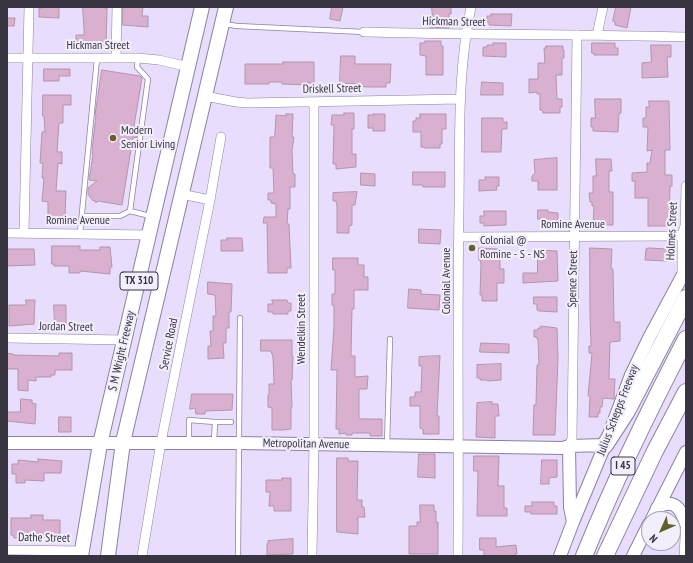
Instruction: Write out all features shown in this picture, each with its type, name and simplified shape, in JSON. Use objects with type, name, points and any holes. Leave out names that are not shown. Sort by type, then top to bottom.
[{"type":"highway","points":[[605,445],[627,411],[686,298]]},
{"type":"highway","name":"Julius Schepps Freeway","points":[[584,556],[651,406],[686,339]]},
{"type":"highway","name":"I 45","points":[[605,556],[654,451],[686,392]]},
{"type":"main road","name":"S M Wright Freeway","points":[[81,553],[100,444],[202,7]]},
{"type":"main road","name":"S M Wright Freeway","points":[[108,556],[123,442],[226,7]]},
{"type":"street","points":[[24,233],[29,7]]},
{"type":"street","points":[[116,58],[117,7]]},
{"type":"street","name":"Colonial Avenue","points":[[458,556],[460,99],[465,35],[471,7]]},
{"type":"street","points":[[597,35],[602,7]]},
{"type":"street","name":"Hickman Street","points":[[364,32],[465,35],[597,35],[686,38]]},
{"type":"street","name":"Spence Street","points":[[573,522],[570,507],[569,446],[572,438],[577,35]]},
{"type":"street","name":"Hickman Street","points":[[7,58],[138,58],[159,60],[189,67]]},
{"type":"street","name":"Driskell Street","points":[[205,96],[242,103],[460,99]]},
{"type":"street","name":"Wendelkin Street","points":[[312,556],[314,444],[314,102]]},
{"type":"street","name":"Service Road","points":[[142,556],[161,442],[210,200],[221,137]]},
{"type":"street","name":"Holmes Street","points":[[684,273],[686,186]]},
{"type":"street","points":[[181,194],[210,200]]},
{"type":"street","name":"Romine Avenue","points":[[7,233],[150,235]]},
{"type":"street","name":"Romine Avenue","points":[[459,237],[574,238],[676,236],[684,234]]},
{"type":"street","name":"Julius Schepps Freeway","points":[[560,556],[605,445],[631,375],[684,273]]},
{"type":"street","name":"Jordan Street","points":[[7,338],[125,340]]},
{"type":"street","name":"Metropolitan Avenue","points":[[7,443],[100,444],[123,442],[239,442],[563,448],[569,446],[605,445]]},
{"type":"street","points":[[656,511],[686,452]]},
{"type":"street","points":[[657,508],[669,503],[675,506],[681,510],[686,524]]},
{"type":"street","points":[[684,556],[686,509]]},
{"type":"street","points":[[633,556],[641,540]]},
{"type":"street","name":"Dathe Street","points":[[7,550],[81,553]]},
{"type":"lane","name":"Hickman Street","points":[[222,24],[364,32]]},
{"type":"lane","points":[[130,211],[148,79],[137,67],[138,58]]},
{"type":"lane","points":[[80,233],[97,59]]},
{"type":"lane","points":[[82,216],[120,216],[130,211],[154,217]]},
{"type":"lane","points":[[238,556],[240,318]]},
{"type":"lane","points":[[387,445],[390,338]]},
{"type":"lane","points":[[189,442],[189,420],[231,422]]},
{"type":"lane","points":[[214,442],[215,422]]},
{"type":"building","points":[[59,7],[59,18],[39,17],[39,8]]},
{"type":"building","points":[[83,7],[107,8],[106,46],[82,46],[82,43],[76,43],[76,35],[84,35]]},
{"type":"building","points":[[123,7],[143,7],[142,16],[148,16],[148,27],[123,25]]},
{"type":"building","points":[[332,7],[343,7],[340,21],[330,19]]},
{"type":"building","points":[[432,7],[451,7],[451,14],[449,14],[449,28],[429,27],[430,16],[432,16]]},
{"type":"building","points":[[616,7],[631,7],[627,28],[615,25],[615,22],[613,21]]},
{"type":"building","points":[[491,14],[512,14],[511,26],[489,25],[489,22],[487,22],[487,16],[491,16]]},
{"type":"building","points":[[7,18],[15,18],[14,26],[7,26]]},
{"type":"building","points":[[425,41],[441,41],[441,46],[443,46],[443,75],[426,75],[426,56],[420,55],[420,43],[425,43]]},
{"type":"building","points":[[493,43],[506,43],[506,57],[483,56],[483,47],[493,45]]},
{"type":"building","points":[[592,43],[615,43],[615,48],[618,48],[618,55],[594,55],[594,53],[592,53]]},
{"type":"building","points":[[651,45],[671,45],[671,57],[667,57],[668,77],[642,78],[642,63],[651,62]]},
{"type":"building","points":[[546,46],[563,46],[564,50],[564,58],[562,58],[562,75],[556,75],[557,99],[562,99],[560,113],[543,113],[543,111],[540,110],[540,94],[537,94],[537,92],[529,93],[529,79],[538,79],[538,63],[545,63],[544,48],[546,48]]},
{"type":"building","points":[[341,56],[355,56],[355,64],[391,64],[390,83],[386,83],[386,87],[367,87],[357,86],[357,84],[340,83]]},
{"type":"building","points":[[283,62],[314,62],[314,83],[307,83],[308,85],[282,84],[282,82],[269,82],[269,84],[245,84],[245,64],[283,64]]},
{"type":"building","points":[[44,69],[70,69],[70,76],[59,76],[59,81],[44,81]]},
{"type":"building","name":"Modern Senior Living","points":[[102,70],[140,76],[142,78],[134,126],[138,127],[136,138],[133,137],[122,205],[98,201],[96,203],[88,194],[88,188],[97,181],[89,180],[93,155],[92,150],[95,114]]},
{"type":"building","points":[[482,82],[503,83],[503,95],[481,95]]},
{"type":"building","points":[[43,95],[71,95],[71,105],[63,105],[63,123],[59,123],[57,152],[62,152],[62,164],[58,163],[56,191],[66,191],[65,218],[48,219],[48,202],[42,201],[44,178],[42,178],[43,163],[40,163],[42,132],[45,132]]},
{"type":"building","points":[[595,99],[621,99],[621,113],[619,113],[618,132],[593,131],[593,127],[591,127],[591,118],[595,118]]},
{"type":"building","points":[[649,101],[669,101],[670,150],[665,150],[665,175],[672,175],[672,186],[670,186],[669,226],[648,226],[648,198],[635,198],[635,181],[632,181],[632,173],[647,172],[647,163],[650,163],[652,150],[647,151],[648,127],[643,127],[643,118],[646,118],[646,107],[649,107]]},
{"type":"building","points":[[344,113],[354,113],[354,129],[352,129],[352,154],[356,154],[356,167],[336,169],[336,164],[333,164],[334,125],[331,125],[332,115],[344,115]]},
{"type":"building","points":[[286,114],[293,114],[292,137],[294,137],[292,150],[295,187],[290,187],[290,209],[288,209],[287,224],[289,224],[291,268],[287,268],[287,273],[268,273],[267,223],[263,223],[264,217],[276,217],[276,204],[271,203],[271,200],[268,200],[268,193],[274,193],[273,168],[270,168],[270,137],[274,137],[275,134],[276,115],[286,116]]},
{"type":"building","points":[[385,114],[385,131],[373,131],[373,128],[368,128],[368,115]]},
{"type":"building","points":[[420,114],[446,114],[446,129],[442,129],[442,144],[440,144],[440,148],[421,147],[421,132],[413,132],[413,121],[416,121],[416,118],[420,118]]},
{"type":"building","points":[[482,118],[503,118],[503,122],[507,122],[507,129],[502,129],[501,152],[482,152]]},
{"type":"building","points":[[557,158],[557,190],[538,190],[538,181],[532,181],[532,176],[535,173],[534,160]]},
{"type":"building","points":[[596,159],[611,159],[612,171],[609,171],[609,192],[613,192],[613,225],[593,225],[594,206],[592,206],[592,202],[590,202],[589,193],[593,193],[593,176],[596,176]]},
{"type":"building","points":[[413,172],[445,172],[445,187],[423,187],[423,185],[413,185]]},
{"type":"building","points":[[361,173],[375,174],[375,186],[361,185]]},
{"type":"building","points":[[485,177],[499,177],[499,186],[496,186],[497,190],[479,191],[479,180],[486,180]]},
{"type":"building","points":[[357,192],[355,205],[352,205],[352,225],[349,226],[349,233],[337,233],[337,206],[336,201],[333,201],[333,193]]},
{"type":"building","points":[[538,210],[548,210],[548,212],[558,213],[558,221],[556,221],[556,226],[541,226],[541,219],[538,219]]},
{"type":"building","points":[[484,211],[506,211],[506,225],[484,226],[484,223],[480,223],[480,216],[484,216]]},
{"type":"building","points":[[419,229],[441,230],[440,244],[419,243]]},
{"type":"building","points":[[227,238],[242,238],[243,251],[221,251],[221,240],[227,240]]},
{"type":"building","points":[[52,246],[80,246],[80,250],[100,250],[100,247],[110,247],[112,267],[110,267],[110,274],[80,271],[80,273],[69,273],[69,266],[54,266],[54,264],[52,264]]},
{"type":"building","points":[[479,248],[498,249],[498,254],[500,254],[500,269],[504,269],[504,283],[497,283],[497,301],[482,301],[482,295],[480,295],[481,264],[479,260]]},
{"type":"building","points":[[590,248],[612,249],[611,269],[613,269],[614,322],[620,322],[620,341],[610,342],[609,379],[615,379],[614,399],[603,398],[602,407],[600,407],[598,417],[589,417],[590,396],[588,396],[592,353],[589,353],[589,346],[591,346]]},
{"type":"building","points":[[7,249],[34,249],[35,265],[7,266]]},
{"type":"building","points":[[646,249],[667,249],[667,261],[645,260]]},
{"type":"building","points":[[538,250],[557,251],[558,281],[523,283],[523,273],[537,273]]},
{"type":"building","points":[[333,258],[358,258],[358,265],[364,265],[364,277],[368,277],[368,290],[354,290],[351,356],[355,356],[355,377],[368,376],[367,389],[359,389],[359,418],[382,419],[382,436],[370,436],[370,433],[352,433],[352,435],[346,435],[346,433],[339,434],[339,429],[336,429],[337,370],[331,370],[334,327],[334,306],[332,305],[332,294],[335,294],[335,270],[333,270]]},
{"type":"building","points":[[208,282],[232,284],[229,328],[226,328],[226,343],[223,343],[224,358],[208,359],[208,346],[211,346],[210,331],[213,331],[213,316],[216,316],[215,295],[208,294]]},
{"type":"building","points":[[409,289],[421,290],[421,294],[440,295],[439,310],[408,308]]},
{"type":"building","points":[[534,297],[557,297],[557,312],[537,310],[537,304],[534,304]]},
{"type":"building","points":[[26,300],[35,300],[34,324],[9,326],[9,305],[26,305]]},
{"type":"building","points":[[272,300],[287,300],[288,303],[291,303],[291,311],[288,311],[288,314],[273,314],[273,312],[268,312],[268,304],[273,304]]},
{"type":"building","points":[[54,305],[66,305],[66,325],[55,325]]},
{"type":"building","points":[[541,326],[557,328],[558,358],[555,435],[533,435],[534,405],[536,405],[537,365],[539,365],[538,339],[537,337],[534,337],[534,330],[538,330]]},
{"type":"building","points":[[261,340],[292,340],[291,429],[272,430],[272,408],[268,407],[268,395],[269,384],[274,384],[273,357],[271,351],[261,351]]},
{"type":"building","points":[[481,343],[509,344],[509,353],[480,352]]},
{"type":"building","points":[[7,353],[13,355],[59,356],[59,353],[72,353],[72,370],[55,370],[55,375],[51,375],[51,377],[36,377],[36,381],[28,380],[28,391],[18,390],[18,369],[7,369]]},
{"type":"building","points":[[440,356],[437,416],[439,416],[439,434],[423,434],[423,429],[420,428],[420,406],[410,406],[410,397],[415,397],[415,392],[421,392],[422,366],[419,366],[419,357]]},
{"type":"building","points":[[501,364],[501,380],[488,381],[477,378],[477,365]]},
{"type":"building","points":[[192,394],[233,394],[232,410],[205,411],[205,414],[196,414],[195,408],[190,409]]},
{"type":"building","points":[[21,399],[32,400],[32,403],[36,404],[35,424],[7,421],[7,412],[20,412]]},
{"type":"building","points":[[492,402],[492,404],[498,404],[499,416],[495,416],[495,438],[476,437],[477,403]]},
{"type":"building","points":[[59,417],[71,417],[71,432],[59,432]]},
{"type":"building","points":[[419,454],[435,454],[435,478],[418,477]]},
{"type":"building","points":[[474,456],[499,456],[498,486],[504,486],[504,508],[507,508],[507,516],[477,516],[478,471],[474,471]]},
{"type":"building","points":[[337,458],[348,458],[348,461],[358,461],[357,500],[362,500],[362,507],[364,507],[365,517],[358,517],[358,534],[337,532]]},
{"type":"building","points":[[38,459],[62,461],[61,473],[44,473],[44,481],[25,480],[25,483],[16,483],[16,474],[12,474],[12,464],[18,464],[18,460],[38,462]]},
{"type":"building","points":[[542,460],[557,460],[557,477],[549,478],[549,484],[541,484]]},
{"type":"building","points":[[282,478],[291,478],[291,511],[274,511],[274,506],[269,506],[270,492],[266,492],[266,480],[282,480]]},
{"type":"building","points":[[532,502],[554,502],[554,506],[557,506],[557,514],[531,514],[531,512],[525,512],[525,506],[532,506]]},
{"type":"building","points":[[420,505],[434,505],[434,511],[436,511],[436,522],[438,522],[438,554],[409,554],[409,526],[417,526],[417,522],[420,522]]},
{"type":"building","points":[[31,515],[43,515],[43,520],[60,520],[60,537],[14,538],[13,535],[11,535],[11,518],[31,518]]},
{"type":"building","points":[[480,538],[496,538],[496,547],[516,545],[517,554],[515,554],[515,556],[484,556],[484,550],[480,550]]},
{"type":"building","points":[[293,539],[293,554],[267,555],[268,541]]},
{"type":"place","name":"Modern Senior Living","points":[[113,138]]},
{"type":"place","name":"Colonial @ Romine - S - NS","points":[[472,248]]}]
